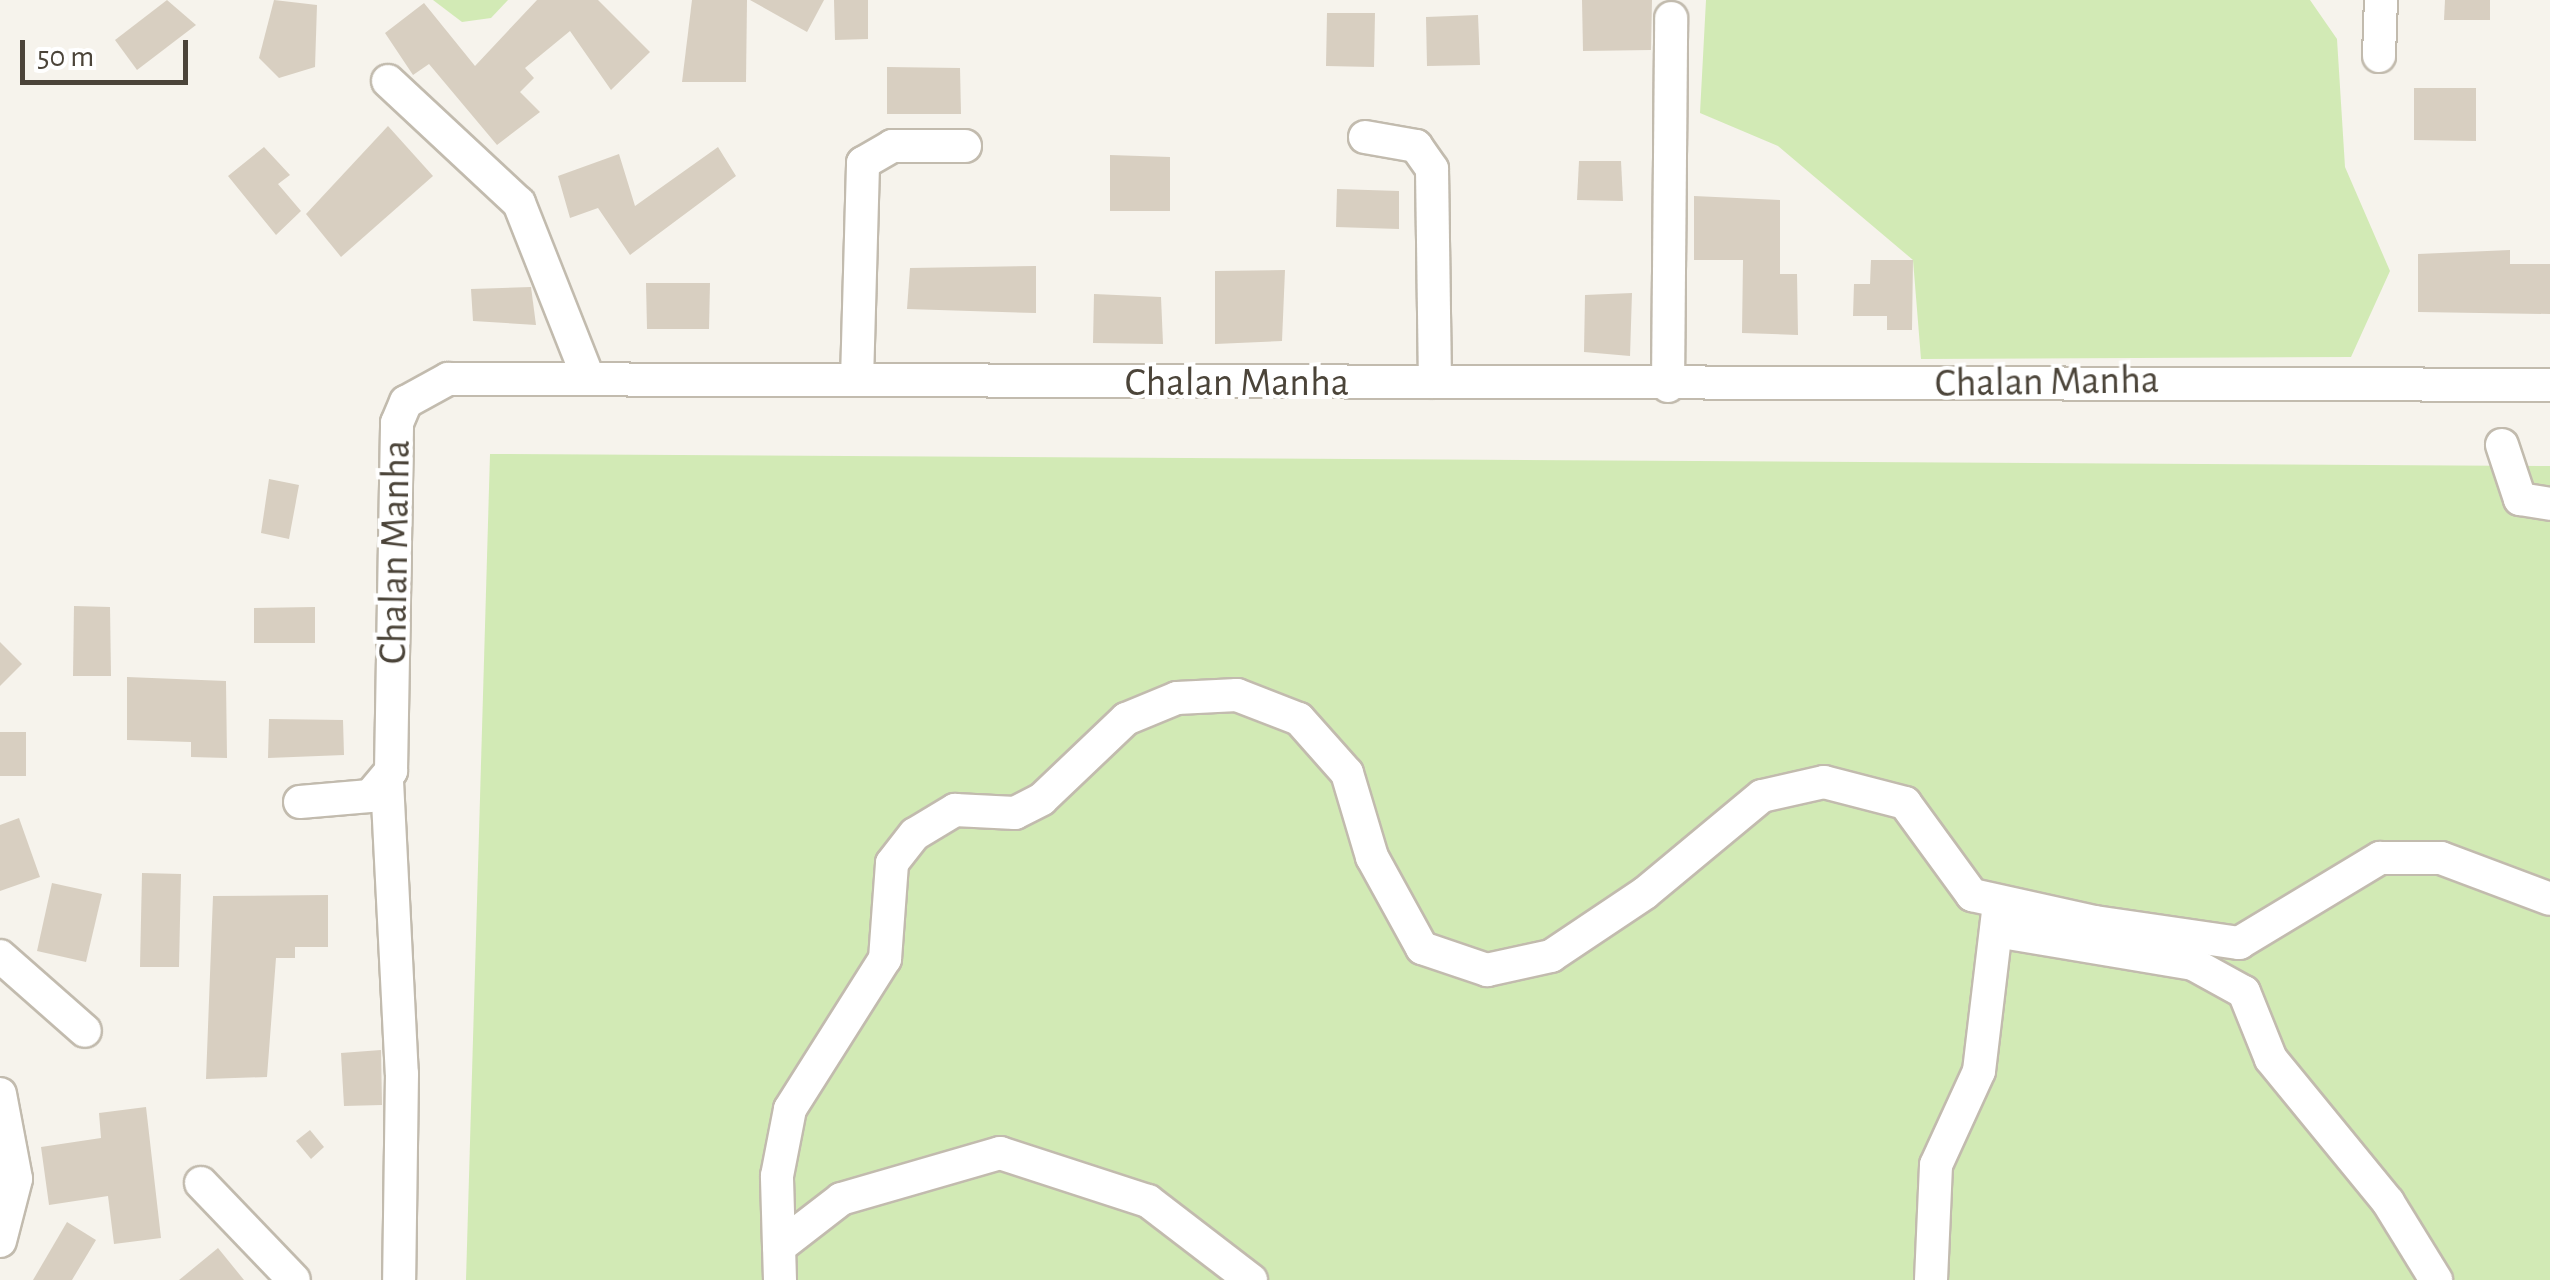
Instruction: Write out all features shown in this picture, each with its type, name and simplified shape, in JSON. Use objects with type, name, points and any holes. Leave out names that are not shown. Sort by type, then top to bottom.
[{"type":"street","points":[[2380,56],[2381,0]]},
{"type":"street","points":[[1668,386],[1671,18]]},
{"type":"street","points":[[388,80],[519,204],[588,375]]},
{"type":"street","points":[[1365,137],[1416,146],[1432,168],[1435,382]]},
{"type":"street","points":[[857,380],[862,163],[892,146],[964,146]]},
{"type":"street","name":"Chalan Manha","points":[[387,781],[400,412],[448,379],[588,375],[1668,386],[2550,385]]},
{"type":"street","points":[[2502,445],[2520,500],[2550,504]]},
{"type":"street","points":[[780,1280],[777,1176],[790,1109],[885,958],[892,863],[915,834],[955,810],[1015,812],[1042,799],[1126,719],[1176,698],[1238,695],[1299,719],[1347,773],[1372,856],[1422,948],[1487,970],[1551,956],[1646,893],[1762,796],[1824,782],[1905,803],[1972,896],[1997,916],[2194,964],[2244,992],[2271,1058],[2388,1202],[2436,1280]]},
{"type":"street","points":[[300,802],[370,796],[387,781]]},
{"type":"street","points":[[387,781],[402,1091],[399,1280]]},
{"type":"street","points":[[1997,916],[2239,943],[2380,858],[2441,858],[2550,899]]},
{"type":"street","points":[[1932,1280],[1936,1165],[1979,1071],[1997,916]]},
{"type":"street","points":[[0,956],[85,1031]]},
{"type":"street","points":[[0,1094],[16,1179],[0,1241]]},
{"type":"street","points":[[779,1247],[841,1199],[1000,1153],[1148,1201],[1251,1280]]},
{"type":"street","points":[[201,1183],[294,1280]]},
{"type":"green space","points":[[433,0],[508,0],[491,18],[462,22]]},
{"type":"green space","points":[[1706,0],[2310,0],[2337,39],[2345,167],[2390,271],[2351,357],[1921,359],[1913,260],[1778,146],[1700,113]]},
{"type":"green space","points":[[490,454],[2550,466],[2550,1280],[466,1280]]},
{"type":"building","points":[[167,0],[196,25],[137,70],[115,40]]},
{"type":"building","points":[[274,0],[317,5],[315,67],[279,78],[259,58]]},
{"type":"building","points":[[537,0],[598,0],[650,52],[611,90],[570,31],[525,68],[534,78],[520,92],[540,112],[497,145],[429,64],[413,75],[385,33],[424,3],[475,66]]},
{"type":"building","points":[[692,0],[747,0],[746,82],[682,82]]},
{"type":"building","points":[[750,0],[824,0],[807,32]]},
{"type":"building","points":[[834,0],[868,0],[868,39],[835,40]]},
{"type":"building","points":[[1582,0],[1652,0],[1651,50],[1583,51]]},
{"type":"building","points":[[2445,0],[2490,0],[2490,20],[2444,20]]},
{"type":"building","points":[[1327,13],[1375,13],[1374,67],[1326,66]]},
{"type":"building","points":[[1478,15],[1480,65],[1427,66],[1426,17]]},
{"type":"building","points":[[887,67],[960,68],[961,114],[887,114]]},
{"type":"building","points":[[2414,88],[2476,88],[2476,141],[2414,140]]},
{"type":"building","points":[[388,126],[433,176],[341,257],[306,214]]},
{"type":"building","points":[[264,147],[290,175],[278,184],[301,211],[276,235],[228,176]]},
{"type":"building","points":[[718,147],[736,176],[630,255],[598,208],[570,218],[558,176],[619,154],[635,206]]},
{"type":"building","points":[[1110,155],[1170,157],[1170,211],[1110,211]]},
{"type":"building","points":[[1579,161],[1621,161],[1623,201],[1577,200]]},
{"type":"building","points":[[1337,189],[1399,191],[1399,229],[1336,227]]},
{"type":"building","points":[[1694,196],[1780,200],[1780,274],[1797,274],[1798,335],[1742,333],[1743,260],[1694,260]]},
{"type":"building","points":[[2510,250],[2510,264],[2550,264],[2550,314],[2418,312],[2418,254]]},
{"type":"building","points":[[1871,260],[1913,260],[1912,330],[1887,330],[1887,316],[1853,316],[1854,284],[1870,284]]},
{"type":"building","points":[[1036,266],[1036,313],[907,309],[910,268]]},
{"type":"building","points":[[1285,270],[1282,341],[1215,344],[1215,271]]},
{"type":"building","points":[[646,283],[710,283],[709,329],[647,329]]},
{"type":"building","points":[[531,287],[536,325],[473,321],[471,289]]},
{"type":"building","points":[[1632,293],[1630,356],[1584,352],[1585,295]]},
{"type":"building","points":[[1094,294],[1161,297],[1163,344],[1093,343]]},
{"type":"building","points":[[269,479],[299,485],[289,539],[261,533]]},
{"type":"building","points":[[74,606],[110,607],[111,676],[73,676]]},
{"type":"building","points":[[315,607],[315,643],[254,643],[254,608]]},
{"type":"building","points":[[0,642],[22,664],[0,686]]},
{"type":"building","points":[[127,677],[226,681],[227,758],[191,757],[191,742],[127,740]]},
{"type":"building","points":[[269,719],[343,720],[344,755],[268,758]]},
{"type":"building","points":[[0,732],[26,732],[26,776],[0,776]]},
{"type":"building","points":[[19,818],[40,877],[0,891],[0,825]]},
{"type":"building","points":[[142,873],[181,874],[179,967],[140,967]]},
{"type":"building","points":[[52,883],[102,894],[86,962],[37,951]]},
{"type":"building","points":[[328,895],[328,947],[295,947],[295,958],[276,958],[267,1077],[206,1079],[213,896]]},
{"type":"building","points":[[381,1050],[382,1105],[344,1106],[341,1053]]},
{"type":"building","points":[[146,1107],[161,1238],[114,1244],[108,1196],[49,1205],[41,1147],[101,1138],[99,1113]]},
{"type":"building","points":[[310,1130],[324,1147],[311,1159],[296,1141]]},
{"type":"building","points":[[67,1222],[96,1240],[72,1280],[33,1280]]},
{"type":"building","points":[[218,1248],[244,1280],[179,1280]]}]
